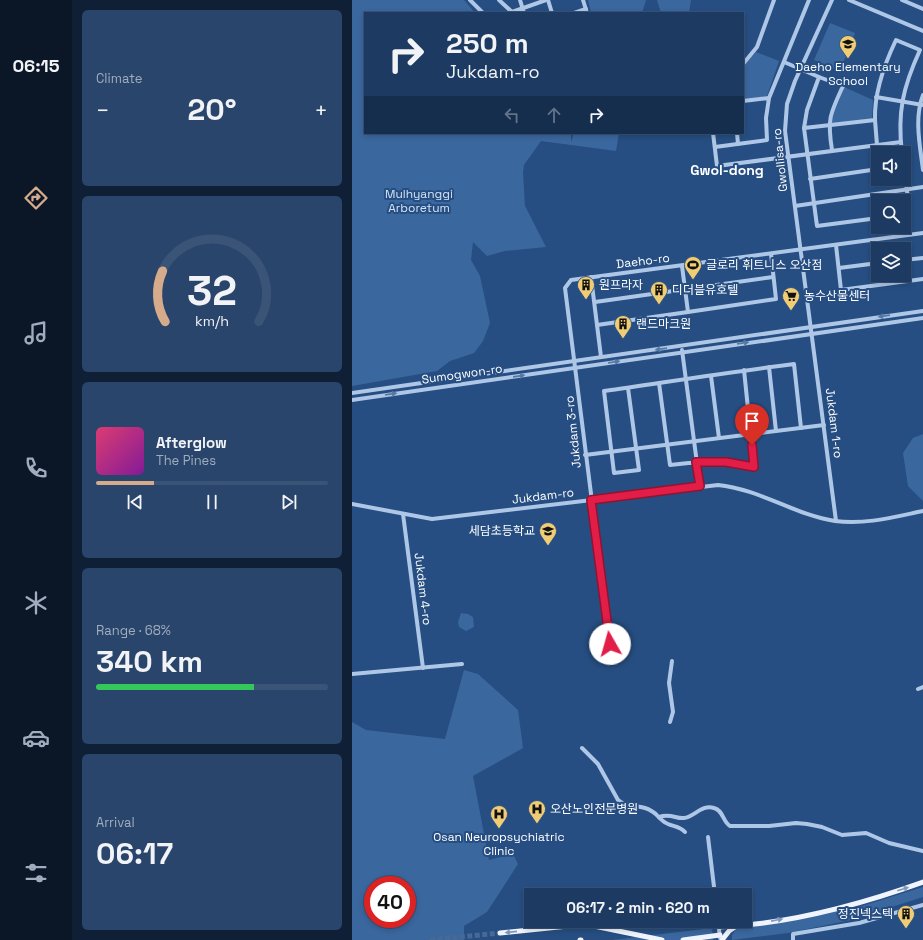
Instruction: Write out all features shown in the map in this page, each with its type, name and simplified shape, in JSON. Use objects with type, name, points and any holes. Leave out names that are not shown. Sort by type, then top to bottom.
[{"type":"main road","points":[[752,924],[812,914],[923,882]]},
{"type":"main road","points":[[500,933],[578,925],[605,928],[662,940]]},
{"type":"main road","points":[[682,940],[721,938],[729,930],[734,928]]},
{"type":"street","points":[[470,0],[482,12]]},
{"type":"street","points":[[499,0],[512,12],[523,11],[547,0],[552,12]]},
{"type":"street","points":[[520,0],[523,11]]},
{"type":"street","points":[[583,0],[587,11]]},
{"type":"street","points":[[744,63],[757,47],[774,0]]},
{"type":"street","points":[[714,147],[767,140],[766,118],[769,98],[809,0]]},
{"type":"street","name":"Gwollisa-ro","points":[[811,327],[785,131],[787,104],[795,81],[832,0]]},
{"type":"street","points":[[849,0],[923,32]]},
{"type":"street","points":[[902,0],[923,9]]},
{"type":"street","points":[[877,145],[875,120],[876,97],[896,40],[920,50],[908,76],[901,102],[901,146]]},
{"type":"street","points":[[784,62],[843,86],[831,112],[828,126],[832,150]]},
{"type":"street","points":[[819,77],[807,110],[804,128],[806,154],[817,226],[871,219]]},
{"type":"street","points":[[923,95],[919,125],[923,170]]},
{"type":"street","points":[[876,97],[921,104]]},
{"type":"street","points":[[744,102],[769,98]]},
{"type":"street","points":[[804,128],[875,120]]},
{"type":"street","points":[[713,134],[717,166],[901,142]]},
{"type":"street","points":[[737,134],[738,144]]},
{"type":"street","points":[[810,179],[871,170]]},
{"type":"street","points":[[907,186],[908,194]]},
{"type":"street","points":[[795,206],[923,187]]},
{"type":"street","name":"Daeho-ro","points":[[575,361],[565,288],[571,280],[923,233]]},
{"type":"street","points":[[836,245],[841,290],[923,280]]},
{"type":"street","points":[[597,325],[776,299],[771,254]]},
{"type":"street","points":[[911,259],[923,258]]},
{"type":"street","points":[[839,268],[871,264]]},
{"type":"street","points":[[682,266],[688,312]]},
{"type":"street","points":[[591,277],[602,357]]},
{"type":"street","points":[[594,302],[773,277]]},
{"type":"street","name":"Sumogwon-ro","points":[[352,393],[923,311]]},
{"type":"street","name":"Sumogwon-ro","points":[[352,400],[923,318]]},
{"type":"street","name":"Jukdam 1-ro","points":[[811,327],[836,521]]},
{"type":"street","points":[[681,346],[700,486]]},
{"type":"street","name":"Jukdam 3-ro","points":[[575,361],[585,455],[610,644]]},
{"type":"street","points":[[628,388],[639,470],[614,473],[604,391],[794,364],[801,428]]},
{"type":"street","points":[[768,367],[776,431]]},
{"type":"street","points":[[659,383],[670,465],[696,462],[726,462],[754,467],[744,370]]},
{"type":"street","points":[[711,376],[719,438]]},
{"type":"street","points":[[585,455],[824,425]]},
{"type":"street","name":"Jukdam-ro","points":[[352,504],[432,519],[718,485],[734,487],[812,515],[836,521],[857,522],[884,520],[923,511]]},
{"type":"street","name":"Jukdam 4-ro","points":[[403,514],[423,668]]},
{"type":"street","points":[[670,722],[673,712],[669,683],[672,662]]},
{"type":"street","points":[[352,674],[418,666],[423,668],[462,664]]},
{"type":"street","points":[[918,689],[923,686]]},
{"type":"street","points":[[582,748],[592,756],[598,764],[618,800],[627,806],[644,808],[656,812],[662,821],[681,828],[685,832]]},
{"type":"street","points":[[659,817],[670,815],[686,818],[707,808],[714,808],[719,811],[727,824],[730,826],[769,826],[796,822],[822,827],[842,835],[866,833],[889,843],[923,851]]},
{"type":"street","points":[[708,837],[714,888]]},
{"type":"street","points":[[794,940],[793,934],[859,923],[923,905]]},
{"type":"street","points":[[720,928],[721,938]]},
{"type":"green space","name":"Mulhyanggi Arboretum","points":[[352,0],[464,0],[474,12],[364,12],[364,134],[571,134],[571,142],[574,134],[619,134],[616,151],[541,141],[524,165],[523,173],[525,206],[546,247],[505,251],[487,256],[473,242],[471,260],[480,276],[490,323],[483,341],[474,353],[450,361],[437,371],[352,386]]},
{"type":"green space","points":[[588,0],[646,0],[642,12],[591,12]]},
{"type":"green space","points":[[657,0],[691,0],[689,12],[661,12]]},
{"type":"green space","points":[[830,23],[855,33],[840,71],[814,60]]},
{"type":"green space","points":[[756,52],[779,61],[767,96],[744,100],[744,66]]},
{"type":"green space","points":[[844,87],[873,100],[872,119],[831,125],[832,112]]},
{"type":"green space","points":[[923,434],[923,501],[908,486],[903,453],[913,438]]},
{"type":"green space","points":[[461,613],[468,614],[473,617],[474,627],[466,631],[459,627],[458,622]]},
{"type":"green space","points":[[464,670],[478,674],[518,710],[523,748],[473,776],[489,860],[513,854],[518,864],[487,912],[464,926],[464,940],[352,940],[352,722],[366,730],[445,739]]},
{"type":"green space","points":[[923,887],[923,897],[851,920],[788,933],[732,940],[732,935],[736,929],[752,928],[752,926],[862,906]]},
{"type":"green space","points":[[712,928],[713,940],[612,940]]},
{"type":"tunnel","points":[[430,940],[500,933]]},
{"type":"place","name":"Daeho Elementary School","points":[[848,59]]},
{"type":"place","name":"글로리 휘트니스 오산점","points":[[693,280]]},
{"type":"place","name":"원프라자","points":[[586,300]]},
{"type":"place","name":"디더블유호텔","points":[[659,305]]},
{"type":"place","name":"농수산물센터","points":[[791,311]]},
{"type":"place","name":"랜드마크원","points":[[623,339]]},
{"type":"place","name":"세담초등학교","points":[[548,546]]},
{"type":"place","name":"오산노인전문병원","points":[[537,824]]},
{"type":"place","name":"Osan Neuropsychiatric Clinic","points":[[499,829]]},
{"type":"place","name":"정진넥스텍","points":[[906,929]]},
{"type":"district","name":"Gwol-dong","points":[[727,170]]},
{"type":"route","points":[[610,644],[591,500],[700,486],[696,462],[726,462],[754,467],[752,445]]}]
